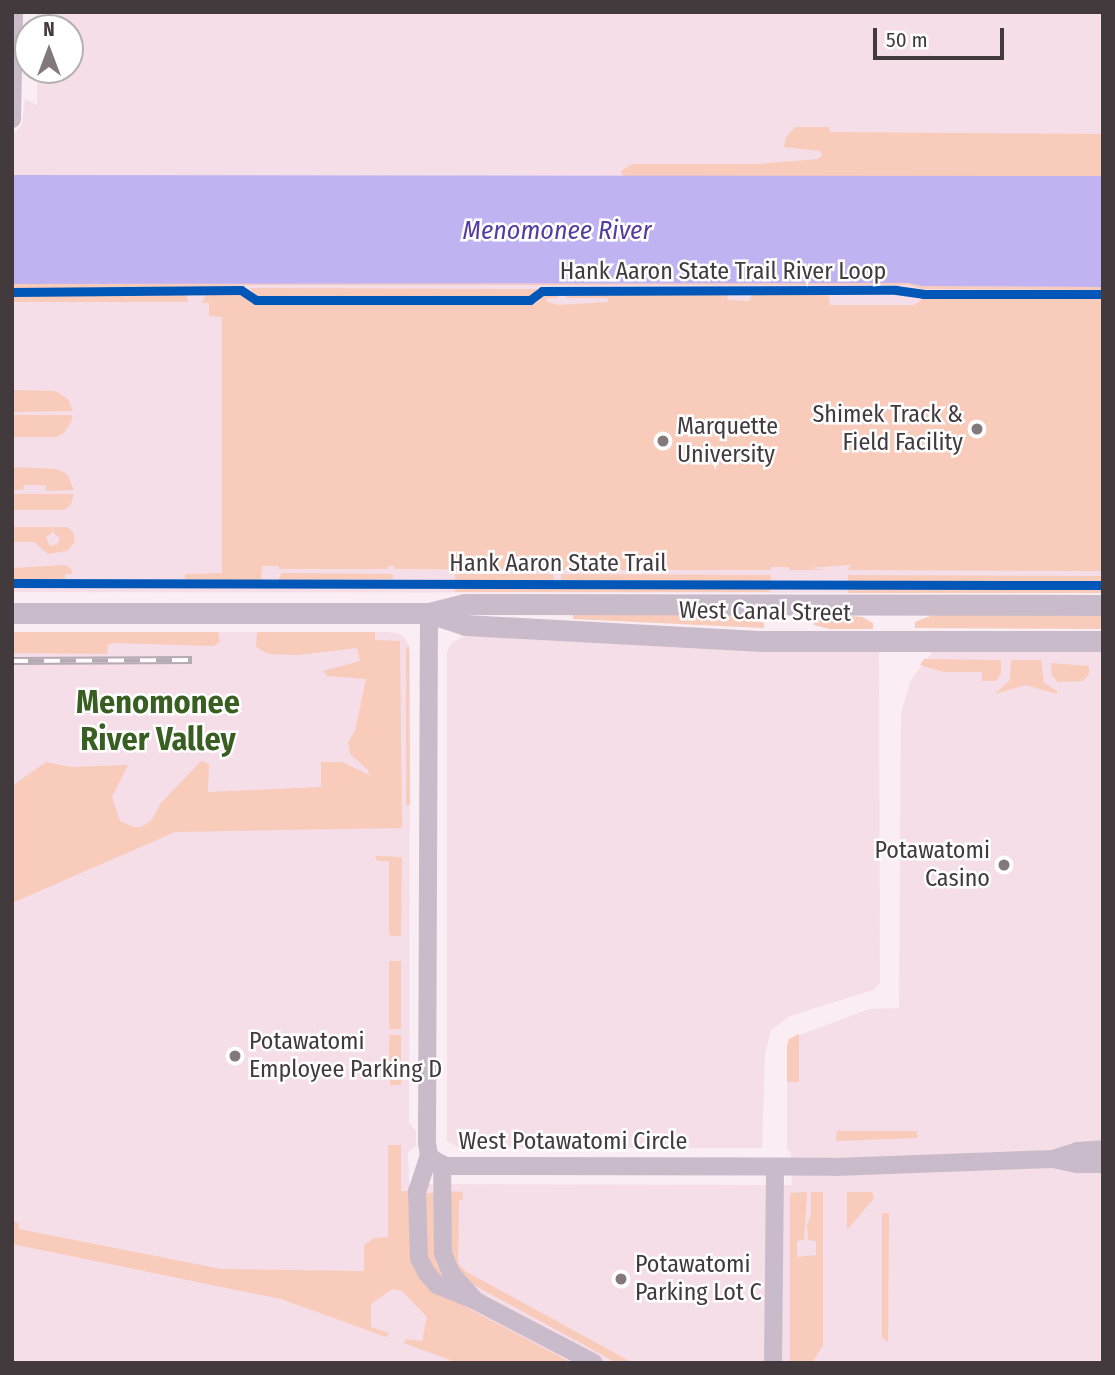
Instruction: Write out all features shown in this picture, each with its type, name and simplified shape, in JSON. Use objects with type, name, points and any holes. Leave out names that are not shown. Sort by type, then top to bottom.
[{"type":"street","points":[[12,119],[14,12]]},
{"type":"street","name":"West Canal Street","points":[[12,612],[429,613],[464,604],[1103,605]]},
{"type":"street","points":[[780,604],[781,641]]},
{"type":"street","points":[[896,604],[896,641]]},
{"type":"street","name":"West Canal Street","points":[[429,613],[465,625],[781,641],[1103,641]]},
{"type":"street","name":"West Potawatomi Circle","points":[[429,613],[435,1160],[775,1167],[1053,1159],[1077,1164],[1103,1164]]},
{"type":"street","name":"West Potawatomi Circle","points":[[1053,1159],[1077,1151],[1103,1149]]},
{"type":"street","points":[[435,1160],[417,1191],[419,1258],[426,1272],[437,1285],[476,1301],[594,1363]]},
{"type":"street","points":[[435,1160],[443,1253],[451,1273],[476,1301]]},
{"type":"street","points":[[773,1363],[775,1167]]},
{"type":"shaded area","points":[[1103,12],[1103,176],[12,175],[12,136],[22,125],[25,99],[37,105],[37,84],[84,84],[84,14],[37,14]]},
{"type":"shaded area","points":[[795,127],[829,127],[830,132],[1103,134],[1103,176],[623,176],[621,171],[633,164],[759,164],[817,159],[822,156],[821,151],[784,147],[786,137]]},
{"type":"shaded area","name":"Marquette University","points":[[908,283],[921,286],[1103,287],[1103,593],[12,592],[12,284]]},
{"type":"shaded area","points":[[908,283],[921,286],[1103,287],[1103,290],[922,289],[908,285],[247,285],[12,290],[12,284]]},
{"type":"shaded area","points":[[250,288],[538,291],[529,299],[258,299]]},
{"type":"shaded area","name":"Marquette University","points":[[206,293],[239,293],[250,298],[251,303],[536,303],[545,294],[558,294],[558,298],[547,298],[547,302],[559,305],[608,302],[608,298],[566,298],[566,294],[727,294],[728,300],[749,301],[753,294],[828,293],[830,305],[914,305],[924,298],[1103,299],[1103,571],[848,570],[851,565],[807,568],[832,570],[789,570],[789,567],[771,567],[770,570],[561,570],[561,566],[554,566],[553,570],[394,569],[394,566],[388,566],[388,569],[279,569],[279,566],[262,566],[261,580],[185,579],[185,574],[222,573],[222,317],[209,316],[209,303],[202,303]]},
{"type":"shaded area","points":[[186,294],[188,302],[12,302],[12,296]]},
{"type":"shaded area","points":[[12,390],[55,391],[68,399],[73,411],[12,412]]},
{"type":"shaded area","points":[[12,415],[71,415],[73,418],[65,432],[56,437],[12,437]]},
{"type":"shaded area","points":[[12,467],[56,469],[67,474],[74,490],[46,491],[46,485],[24,485],[23,490],[12,490]]},
{"type":"shaded area","points":[[12,494],[74,494],[71,504],[64,510],[12,510]]},
{"type":"shaded area","points":[[12,527],[52,527],[52,533],[46,537],[50,546],[57,544],[60,538],[53,533],[53,527],[67,527],[73,532],[75,542],[67,551],[48,554],[34,542],[12,542]]},
{"type":"shaded area","points":[[65,565],[71,568],[72,574],[65,574],[65,579],[12,579],[12,568]]},
{"type":"shaded area","points":[[282,573],[393,574],[393,579],[278,580]]},
{"type":"shaded area","points":[[455,574],[553,574],[554,580],[455,580]]},
{"type":"shaded area","points":[[561,574],[771,575],[771,581],[561,580]]},
{"type":"shaded area","points":[[848,575],[1103,576],[1103,582],[848,581]]},
{"type":"shaded area","points":[[455,587],[771,588],[769,592],[455,592]]},
{"type":"shaded area","points":[[848,588],[1103,588],[1103,593],[848,593]]},
{"type":"shaded area","points":[[573,613],[748,615],[764,623],[764,628],[573,619]]},
{"type":"shaded area","points":[[828,614],[862,617],[873,623],[873,629],[829,629],[814,625],[813,618]]},
{"type":"shaded area","points":[[936,614],[1103,614],[1103,629],[915,628],[915,622]]},
{"type":"shaded area","points":[[12,632],[389,632],[400,634],[406,639],[410,653],[409,1123],[416,1131],[416,1146],[408,1152],[409,1184],[792,1185],[791,1152],[787,1149],[789,1039],[869,1009],[899,1008],[901,713],[911,680],[933,651],[1103,652],[1103,1363],[12,1363]]},
{"type":"shaded area","points":[[12,632],[218,632],[220,642],[213,646],[113,643],[108,645],[107,654],[12,653]]},
{"type":"shaded area","points":[[257,632],[375,632],[375,640],[400,641],[402,828],[175,832],[12,903],[12,786],[46,762],[71,767],[128,765],[112,797],[120,821],[133,827],[141,827],[152,820],[160,804],[201,761],[209,764],[208,792],[321,787],[321,762],[342,762],[369,775],[368,770],[350,754],[348,742],[355,731],[366,679],[327,676],[323,671],[360,661],[357,648],[298,655],[268,654],[256,647]]},
{"type":"shaded area","points":[[466,636],[763,650],[879,651],[880,983],[873,990],[790,1016],[771,1030],[765,1054],[762,1148],[460,1148],[447,1141],[447,652],[452,642]]},
{"type":"shaded area","points":[[409,645],[410,805],[406,805],[406,649]]},
{"type":"shaded area","points":[[924,659],[1001,660],[1001,674],[996,681],[982,681],[982,672],[943,672],[920,665]]},
{"type":"shaded area","points":[[1011,660],[1041,660],[1044,683],[1057,691],[1057,694],[1026,685],[995,694],[1010,680]]},
{"type":"shaded area","points":[[1051,663],[1089,666],[1089,674],[1083,681],[1058,682],[1052,676]]},
{"type":"shaded area","points":[[375,856],[402,857],[401,936],[391,936],[389,933],[389,861],[377,861]]},
{"type":"shaded area","points":[[389,961],[401,961],[401,1029],[389,1029]]},
{"type":"shaded area","points":[[799,1034],[799,1082],[787,1082],[787,1046],[789,1039]]},
{"type":"shaded area","points":[[389,1035],[401,1035],[401,1085],[390,1085]]},
{"type":"shaded area","points":[[837,1131],[917,1131],[917,1138],[836,1141]]},
{"type":"shaded area","points":[[388,1145],[401,1145],[401,1191],[411,1191],[411,1242],[445,1296],[572,1363],[458,1363],[404,1343],[406,1339],[422,1341],[427,1317],[402,1291],[392,1289],[371,1304],[371,1327],[389,1333],[386,1337],[281,1299],[12,1244],[12,1221],[19,1223],[19,1229],[221,1269],[364,1271],[364,1245],[374,1238],[388,1237]]},
{"type":"shaded area","points":[[447,1191],[463,1192],[463,1199],[459,1200],[458,1263],[465,1271],[633,1363],[617,1363],[463,1279],[450,1254]]},
{"type":"shaded area","points":[[807,1192],[804,1240],[797,1241],[797,1257],[816,1255],[816,1241],[808,1240],[807,1225],[811,1214],[811,1192],[823,1192],[823,1345],[812,1363],[790,1363],[790,1193]]},
{"type":"shaded area","points":[[847,1192],[872,1192],[874,1198],[847,1230]]},
{"type":"shaded area","points":[[423,1193],[434,1193],[446,1274],[444,1283],[426,1260]]},
{"type":"shaded area","points":[[882,1213],[889,1213],[888,1342],[882,1337]]},
{"type":"water","name":"Menomonee River","points":[[12,175],[1103,176],[1103,287],[921,286],[908,283],[12,284]]},
{"type":"railway","points":[[12,661],[192,660]]},
{"type":"cycle path","name":"Hank Aaron State Trail River Loop","points":[[12,292],[241,290],[256,300],[530,300],[542,291],[896,290],[923,294],[1103,294]]},
{"type":"cycle path","name":"Hank Aaron State Trail","points":[[12,583],[1103,585]]},
{"type":"place","name":"Shimek Track & Field Facility","points":[[977,429]]},
{"type":"place","name":"Marquette University","points":[[663,441]]},
{"type":"place","name":"Potawatomi Casino","points":[[1004,865]]},
{"type":"place","name":"Potawatomi Employee Parking D","points":[[235,1056]]},
{"type":"place","name":"Potawatomi Parking Lot C","points":[[621,1279]]},
{"type":"district","name":"Menomonee River Valley","points":[[158,722]]}]
